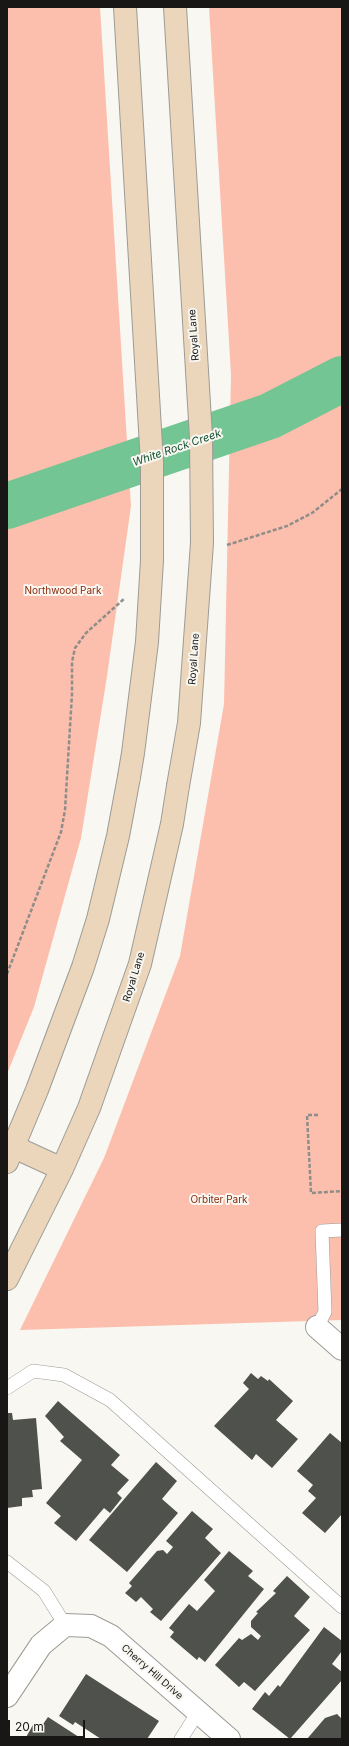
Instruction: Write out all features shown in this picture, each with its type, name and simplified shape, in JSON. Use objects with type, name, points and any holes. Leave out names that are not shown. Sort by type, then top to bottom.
[{"type":"main road","points":[[62,1169],[11,1154],[75,988],[98,919],[118,836],[133,753],[147,642],[152,560],[152,463],[125,7]]},
{"type":"main road","name":"Royal Lane","points":[[7,1279],[62,1169],[89,1108],[140,964],[172,824],[189,723],[202,536],[201,437],[175,7]]},
{"type":"street","points":[[317,1327],[342,1349]]},
{"type":"street","points":[[7,1696],[40,1645],[65,1625]]},
{"type":"street","name":"Cherry Hill Drive","points":[[65,1625],[91,1626],[111,1636],[229,1739]]},
{"type":"lane","points":[[317,1327],[325,1312],[322,1231],[342,1230]]},
{"type":"lane","points":[[7,1388],[32,1371],[64,1375],[110,1400],[342,1607]]},
{"type":"lane","points":[[7,1562],[44,1591],[65,1625]]},
{"type":"lane","points":[[181,1739],[198,1712]]},
{"type":"path","points":[[318,1115],[307,1116],[311,1193],[342,1191]]},
{"type":"green space","name":"Northwood Park","points":[[7,7],[100,7],[131,506],[107,676],[81,838],[34,1007],[7,1074]]},
{"type":"green space","name":"Orbiter Park","points":[[209,7],[342,7],[342,1320],[20,1330],[104,1158],[180,956],[224,704],[231,375]]},
{"type":"building","points":[[251,1373],[258,1379],[261,1376],[268,1381],[269,1379],[293,1401],[276,1420],[298,1439],[272,1468],[256,1454],[252,1460],[214,1426],[249,1389],[243,1383]]},
{"type":"building","points":[[58,1401],[120,1455],[111,1465],[129,1480],[117,1493],[122,1498],[110,1513],[104,1508],[76,1541],[54,1523],[61,1516],[46,1503],[82,1460],[60,1441],[64,1437],[45,1416]]},
{"type":"building","points":[[7,1413],[12,1413],[13,1420],[36,1418],[42,1489],[32,1490],[33,1497],[22,1498],[22,1506],[7,1508]]},
{"type":"building","points":[[330,1433],[342,1443],[342,1514],[325,1533],[302,1513],[316,1498],[308,1491],[313,1485],[297,1471]]},
{"type":"building","points":[[156,1462],[177,1481],[162,1499],[178,1513],[127,1572],[89,1540]]},
{"type":"building","points":[[192,1511],[213,1529],[205,1538],[221,1553],[161,1621],[150,1612],[153,1609],[141,1597],[136,1602],[125,1593],[132,1586],[129,1583],[157,1551],[163,1550],[167,1554],[173,1547],[166,1541]]},
{"type":"building","points":[[229,1551],[253,1571],[248,1576],[264,1589],[205,1662],[199,1657],[197,1660],[170,1637],[174,1632],[169,1628],[189,1604],[197,1611],[215,1591],[204,1580]]},
{"type":"building","points":[[287,1576],[310,1597],[294,1616],[310,1630],[255,1691],[244,1682],[239,1687],[215,1665],[239,1638],[242,1640],[251,1634],[258,1640],[261,1636],[251,1627],[251,1621],[258,1613],[256,1612],[276,1593],[273,1591]]},
{"type":"building","points":[[324,1627],[342,1641],[342,1651],[332,1664],[342,1672],[342,1680],[290,1739],[252,1709],[265,1692],[269,1696],[278,1685],[280,1687]]},
{"type":"building","points":[[86,1674],[159,1721],[147,1739],[101,1739],[75,1722],[73,1725],[59,1716]]},
{"type":"building","points":[[337,1714],[342,1719],[342,1739],[307,1739],[325,1718]]},
{"type":"building","points":[[48,1717],[82,1739],[25,1739],[34,1723],[41,1727]]},
{"type":"waterway","name":"White Rock Creek","points":[[7,506],[270,416],[342,379]]}]
